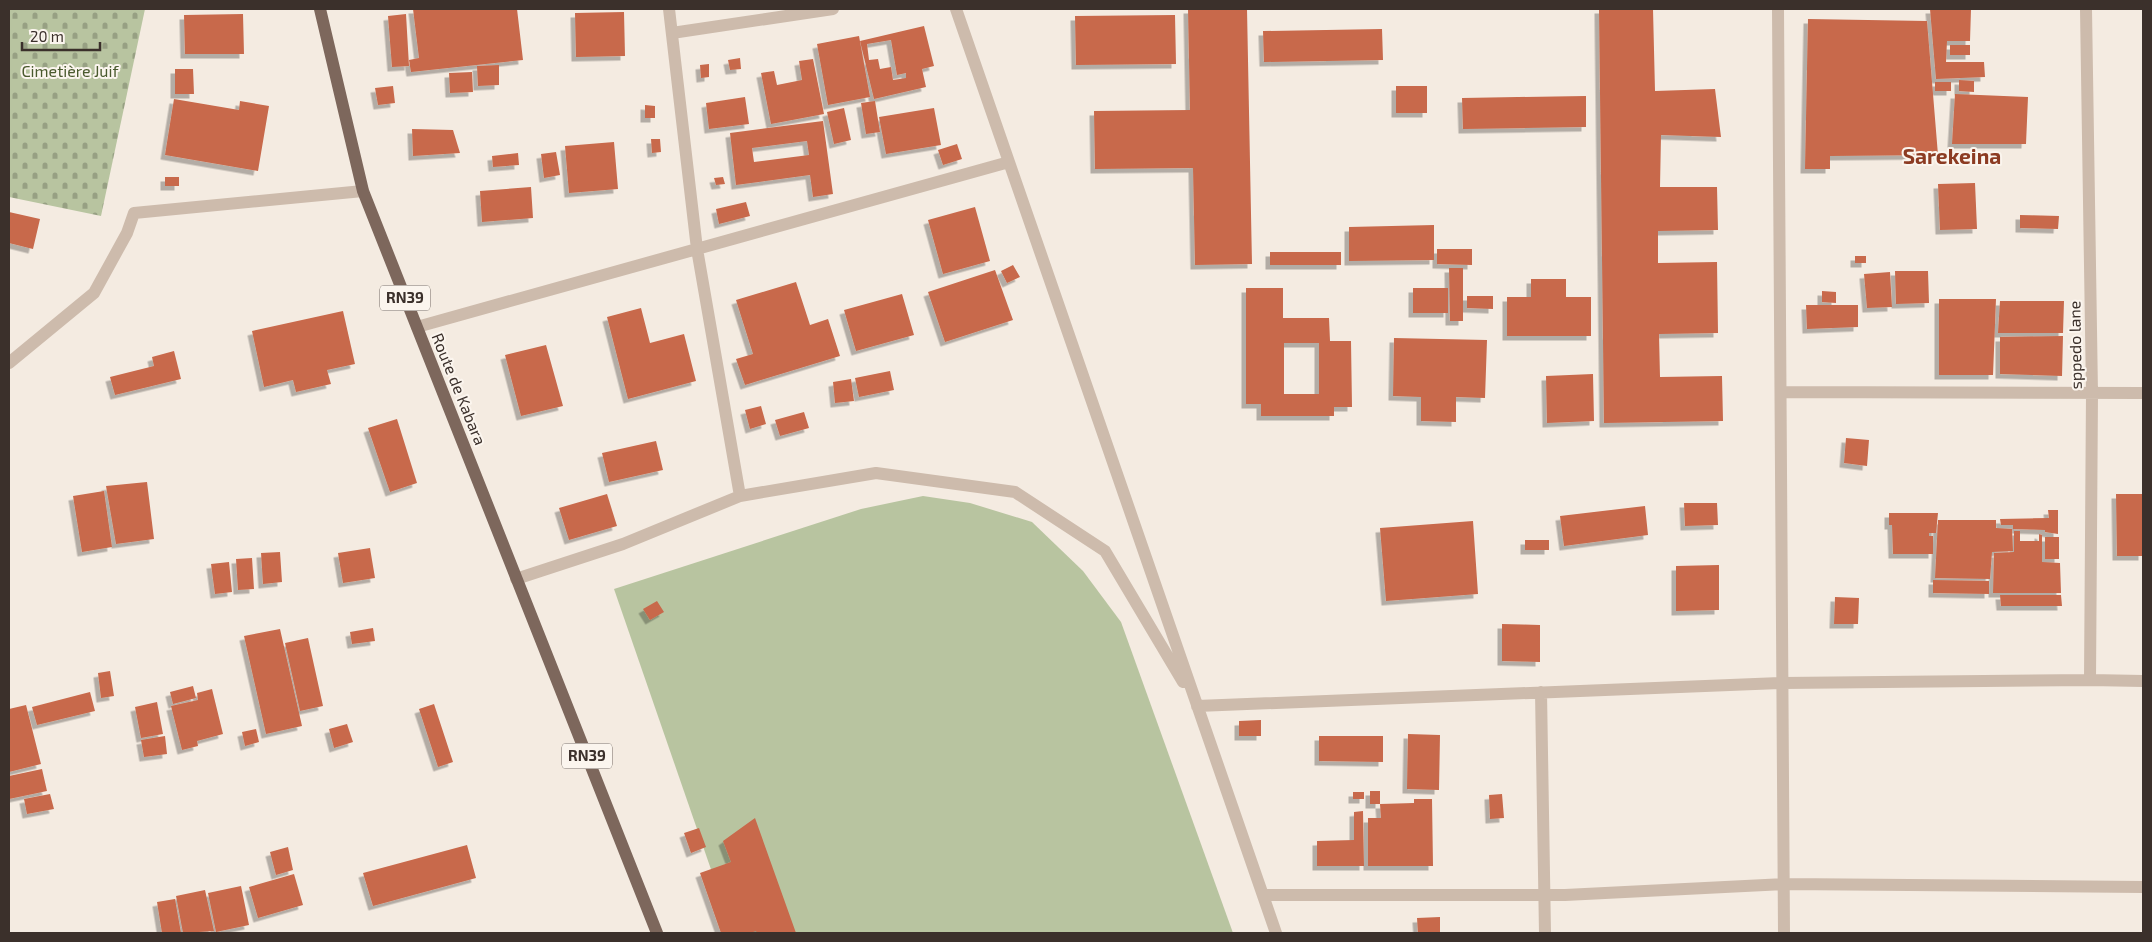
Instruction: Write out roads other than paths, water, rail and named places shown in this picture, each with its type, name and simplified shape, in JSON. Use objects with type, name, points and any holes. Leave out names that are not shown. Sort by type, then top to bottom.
[{"type":"main road","name":"Route de Kabara","points":[[320,9],[363,191],[516,579]]},
{"type":"main road","name":"RN39","points":[[516,579],[657,933]]},
{"type":"street","points":[[669,9],[697,250],[740,496]]},
{"type":"street","points":[[672,33],[833,9]]},
{"type":"street","points":[[956,9],[1276,933]]},
{"type":"street","points":[[1778,9],[1784,933]]},
{"type":"street","name":"sppedo lane","points":[[2086,9],[2092,393],[2090,680]]},
{"type":"street","points":[[416,327],[1009,162]]},
{"type":"street","points":[[9,363],[94,293],[127,233],[134,213],[363,191]]},
{"type":"street","points":[[1781,392],[2143,393]]},
{"type":"street","points":[[516,579],[623,544],[740,496],[876,473],[1015,492],[1105,551],[1197,706]]},
{"type":"street","points":[[1197,706],[1783,683],[2090,680],[2143,682]]},
{"type":"street","points":[[1540,692],[1545,933]]},
{"type":"street","points":[[1263,895],[1544,895],[1784,884],[2143,887]]},
{"type":"district","name":"Sarekeina","points":[[1952,157]]},
{"type":"park label","name":"Cimetière Juif","points":[[70,71]]}]
